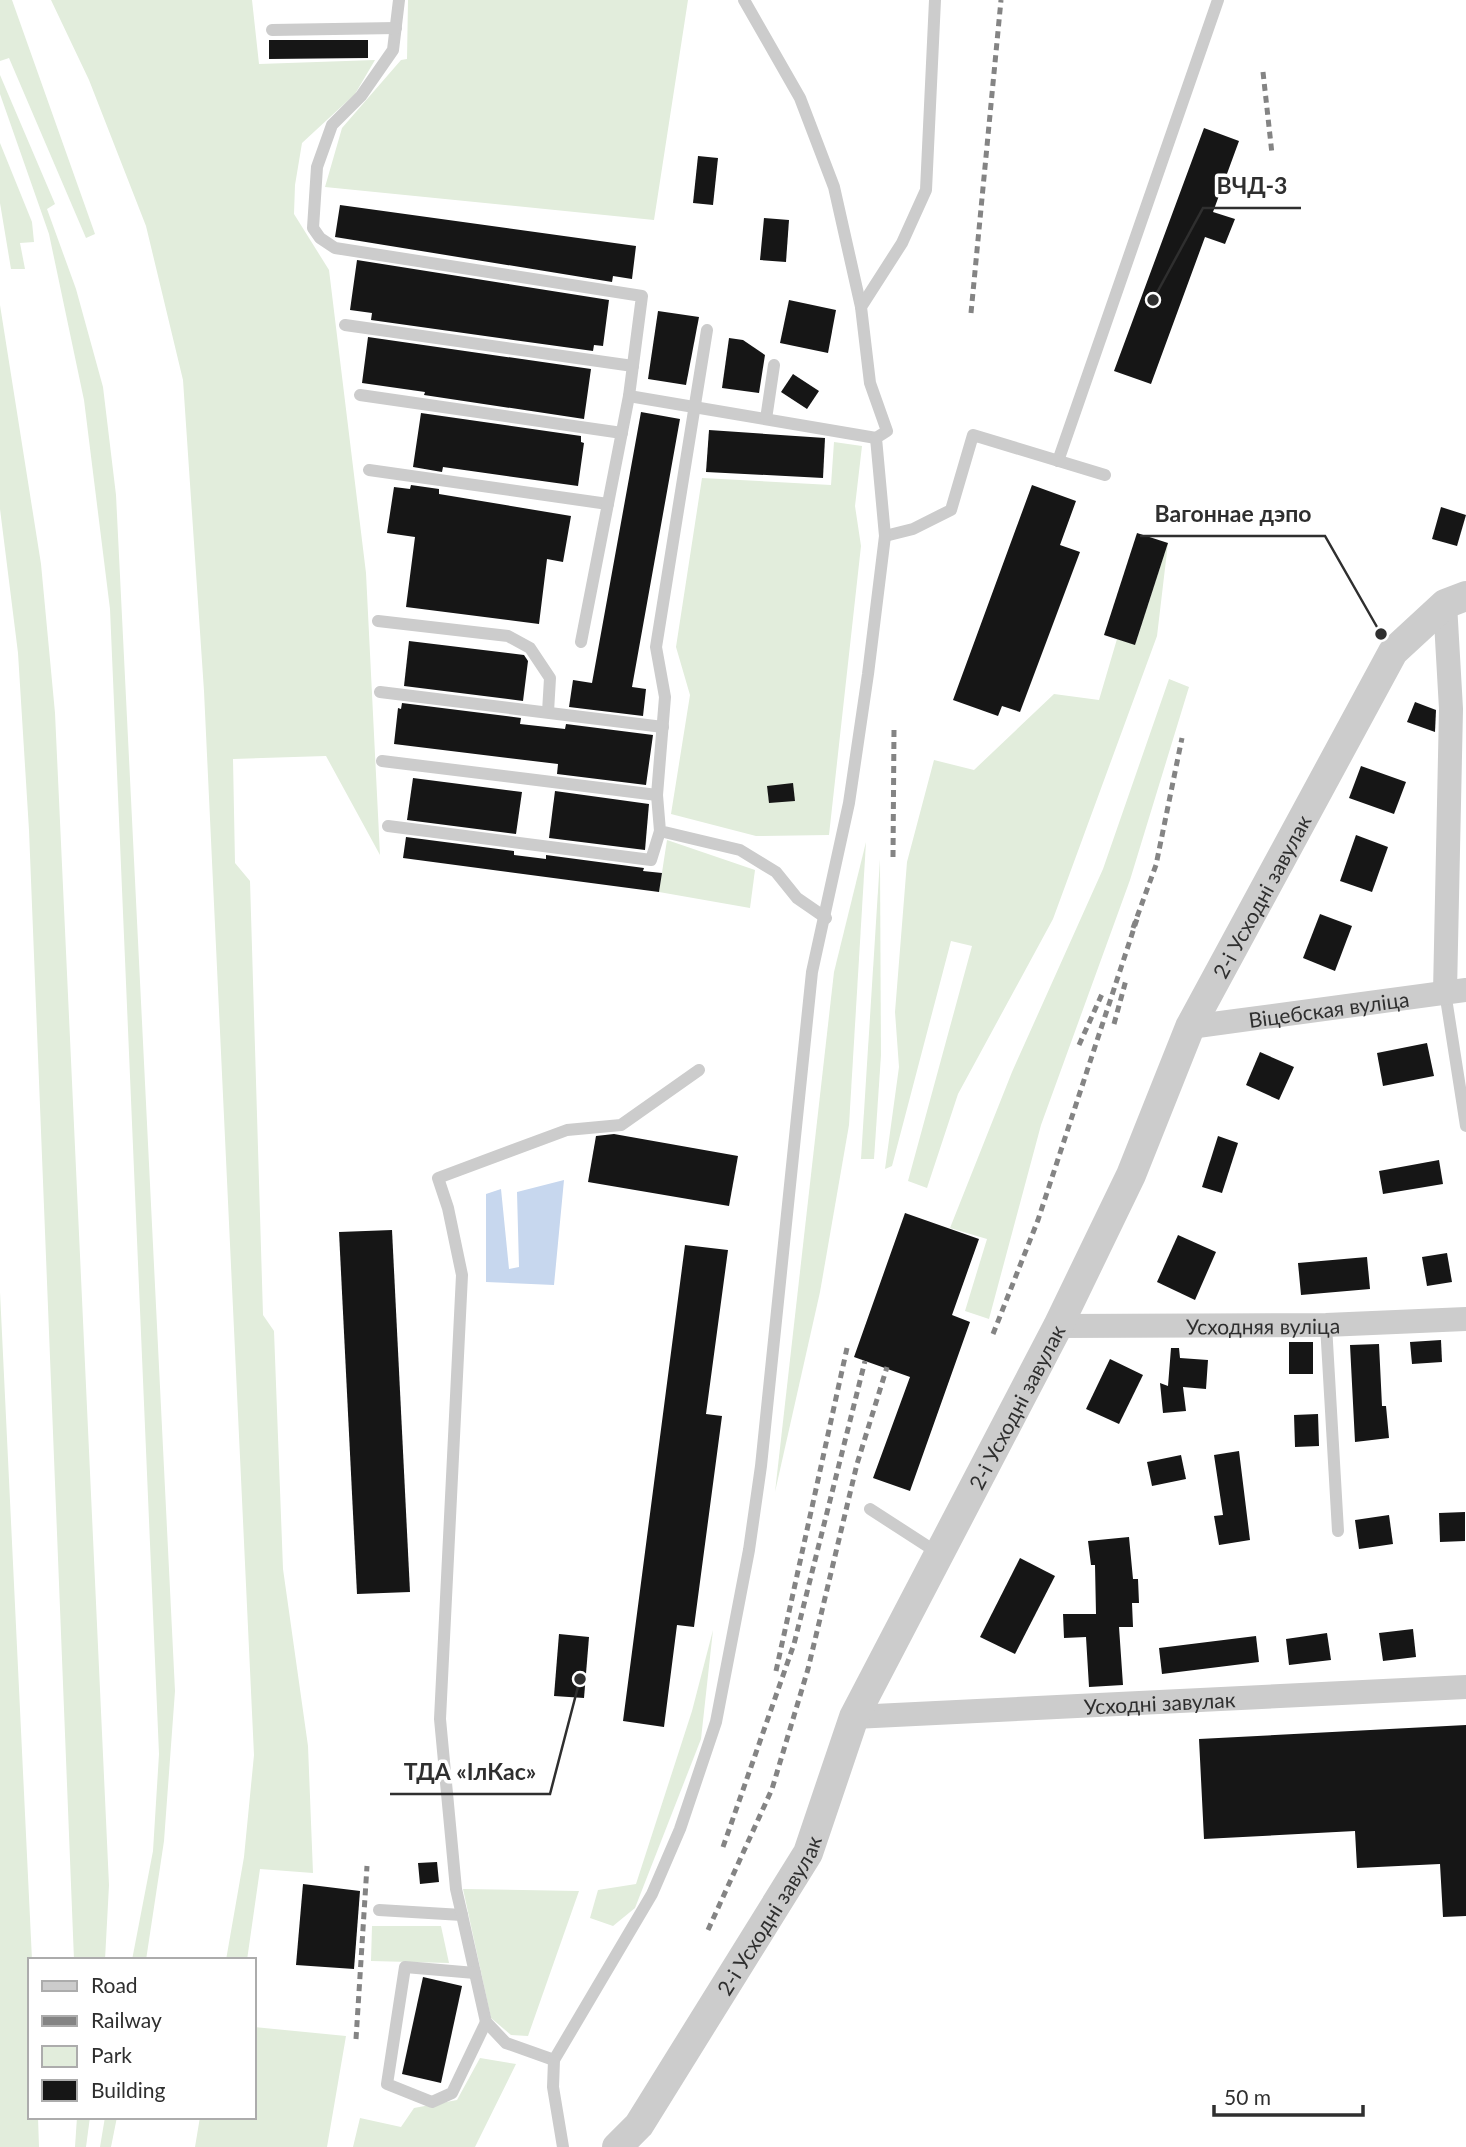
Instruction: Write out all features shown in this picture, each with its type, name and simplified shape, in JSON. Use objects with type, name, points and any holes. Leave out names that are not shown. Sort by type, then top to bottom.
[{"type":"street","name":"2-і Усходні завулак","points":[[617,2147],[639,2125],[808,1853],[854,1717],[1058,1326],[1131,1175],[1190,1027],[1393,652],[1455,600]]},
{"type":"street","points":[[1455,600],[1451,709],[1456,991]]},
{"type":"street","name":"Віцебская вуліца","points":[[1190,1027],[1456,991]]},
{"type":"street","name":"Усходняя вуліца","points":[[1058,1326],[1326,1325],[1466,1319]]},
{"type":"street","name":"Усходні завулак","points":[[854,1717],[1466,1687]]},
{"type":"lane","points":[[399,0],[393,50],[361,96],[332,125],[317,167],[313,228],[320,239],[335,248],[642,296],[629,396],[581,642]]},
{"type":"lane","points":[[629,396],[876,438],[887,431],[870,383],[861,307],[834,187],[800,98],[744,0]]},
{"type":"lane","points":[[861,307],[902,243],[926,190],[935,0]]},
{"type":"lane","points":[[1058,461],[1218,0]]},
{"type":"lane","points":[[271,30],[396,29]]},
{"type":"lane","points":[[345,325],[633,366]]},
{"type":"lane","points":[[388,826],[651,860],[660,831],[657,795],[664,697],[656,647],[692,407],[707,330]]},
{"type":"lane","points":[[766,419],[774,365]]},
{"type":"lane","points":[[360,395],[622,433]]},
{"type":"lane","points":[[885,536],[913,528],[951,510],[973,435],[1105,475]]},
{"type":"lane","points":[[564,2147],[553,2087],[554,2060],[652,1894],[680,1829],[716,1722],[749,1550],[761,1466],[812,972],[826,918],[849,803],[885,536],[876,438]]},
{"type":"lane","points":[[369,470],[608,505]]},
{"type":"lane","points":[[378,621],[509,636],[530,648],[550,678],[548,712]]},
{"type":"lane","points":[[380,692],[663,727]]},
{"type":"lane","points":[[382,761],[657,795]]},
{"type":"lane","points":[[660,831],[740,850],[776,872],[797,898],[826,918]]},
{"type":"lane","points":[[1456,991],[1466,1126]]},
{"type":"lane","points":[[554,2060],[506,2043],[486,2022],[456,1889],[440,1719],[462,1275],[448,1208],[438,1178],[567,1130],[621,1125],[699,1070]]},
{"type":"lane","points":[[1326,1325],[1338,1531]]},
{"type":"lane","points":[[870,1509],[938,1553]]},
{"type":"lane","points":[[379,1910],[462,1915]]},
{"type":"lane","points":[[475,1973],[405,1967],[387,2084],[432,2102],[452,2094],[486,2022]]},
{"type":"green space","points":[[0,0],[12,0],[95,234],[86,238],[9,58],[0,61]]},
{"type":"green space","points":[[51,0],[252,0],[259,64],[375,60],[355,94],[302,143],[295,185],[294,214],[329,270],[366,573],[380,855],[326,756],[233,759],[235,863],[250,881],[263,1315],[274,1331],[283,1569],[308,1746],[313,1873],[260,1869],[247,1958],[226,1958],[244,1857],[254,1755],[204,691],[183,380],[146,226],[89,80]]},
{"type":"green space","points":[[408,0],[688,0],[654,220],[325,187],[342,128],[401,60],[407,59]]},
{"type":"green space","points":[[0,75],[55,204],[47,209],[76,289],[103,387],[116,495],[175,1691],[164,1841],[146,1958],[132,1958],[153,1851],[159,1754],[110,609],[84,400],[49,234],[0,94]]},
{"type":"green space","points":[[0,143],[32,222],[34,242],[20,243],[25,269],[11,269],[0,203]]},
{"type":"green space","points":[[0,305],[41,564],[55,713],[109,1885],[105,1958],[74,1958],[29,830],[18,653],[0,509]]},
{"type":"green space","points":[[834,442],[862,446],[855,506],[861,546],[829,835],[756,836],[671,814],[690,695],[676,647],[702,478],[831,485]]},
{"type":"green space","points":[[1168,543],[1157,636],[1053,919],[958,1094],[927,1188],[908,1181],[972,946],[951,941],[892,1166],[885,1169],[899,1067],[895,1012],[907,862],[934,760],[974,770],[1054,694],[1099,700],[1117,639],[1135,644]]},
{"type":"green space","points":[[1169,679],[1189,687],[1130,880],[1041,1125],[989,1319],[965,1311],[987,1239],[950,1228],[1012,1072],[1103,869]]},
{"type":"green space","points":[[667,840],[755,870],[750,908],[659,892]]},
{"type":"green space","points":[[866,842],[849,1125],[820,1292],[775,1492],[834,972]]},
{"type":"green space","points":[[880,859],[881,1055],[874,1159],[861,1159]]},
{"type":"green space","points":[[0,1292],[32,1958],[28,1958],[28,2119],[38,2119],[39,2147],[0,2147]]},
{"type":"green space","points":[[713,1630],[701,1739],[635,1908],[613,1926],[590,1918],[598,1890],[636,1884],[692,1711]]},
{"type":"green space","points":[[463,1889],[579,1891],[528,2036],[511,2035],[491,2018]]},
{"type":"green space","points":[[372,1926],[441,1926],[449,1963],[371,1961]]},
{"type":"green space","points":[[256,2027],[346,2036],[327,2147],[195,2147],[200,2119],[256,2119]]},
{"type":"green space","points":[[480,2058],[516,2064],[475,2147],[353,2147],[360,2118],[401,2127],[414,2108],[457,2100]]},
{"type":"green space","points":[[77,2119],[90,2119],[86,2147],[75,2147]]},
{"type":"green space","points":[[105,2119],[117,2119],[111,2147],[100,2147]]},
{"type":"water","points":[[564,1180],[554,1285],[486,1282],[486,1194],[501,1189],[509,1269],[519,1267],[517,1192]]},
{"type":"building","points":[[269,40],[368,40],[368,58],[269,59]]},
{"type":"building","points":[[1204,128],[1239,141],[1213,212],[1235,219],[1225,244],[1205,237],[1151,384],[1114,371]]},
{"type":"building","points":[[698,156],[718,158],[713,205],[693,203]]},
{"type":"building","points":[[340,205],[636,246],[632,279],[613,276],[612,282],[335,237]]},
{"type":"building","points":[[764,218],[789,220],[786,262],[760,260]]},
{"type":"building","points":[[357,260],[609,300],[603,346],[594,345],[593,351],[371,320],[372,313],[350,310]]},
{"type":"building","points":[[789,300],[836,310],[828,353],[780,343]]},
{"type":"building","points":[[658,311],[699,317],[686,385],[648,379]]},
{"type":"building","points":[[368,337],[591,369],[584,419],[362,383]]},
{"type":"building","points":[[729,338],[743,340],[765,355],[759,393],[722,388]]},
{"type":"building","points":[[793,374],[819,391],[807,409],[781,392]]},
{"type":"building","points":[[641,412],[680,419],[632,687],[646,689],[643,716],[569,707],[573,680],[592,683]]},
{"type":"building","points":[[421,413],[581,436],[581,442],[584,443],[578,486],[443,467],[442,472],[413,467]]},
{"type":"building","points":[[709,430],[825,438],[823,478],[706,472]]},
{"type":"building","points":[[411,485],[439,489],[439,494],[571,516],[563,562],[547,559],[539,624],[406,607],[415,537],[387,533],[394,487],[410,489]]},
{"type":"building","points":[[1032,485],[1076,501],[1060,545],[1080,552],[1020,712],[1002,706],[998,716],[953,700]]},
{"type":"building","points":[[1441,507],[1466,515],[1457,546],[1432,539]]},
{"type":"building","points":[[1137,533],[1168,543],[1135,645],[1104,635]]},
{"type":"building","points":[[409,641],[524,655],[528,661],[523,701],[404,686]]},
{"type":"building","points":[[1415,702],[1436,710],[1435,732],[1407,722]]},
{"type":"building","points":[[402,703],[521,718],[520,724],[565,729],[566,724],[653,735],[646,785],[557,774],[558,764],[394,744],[398,708],[401,709]]},
{"type":"building","points":[[1361,766],[1406,782],[1394,814],[1349,798]]},
{"type":"building","points":[[413,778],[522,792],[516,834],[407,820]]},
{"type":"building","points":[[793,783],[795,801],[769,803],[767,786]]},
{"type":"building","points":[[555,791],[649,804],[645,850],[549,838]]},
{"type":"building","points":[[1356,835],[1388,847],[1372,892],[1340,881]]},
{"type":"building","points":[[406,837],[514,851],[514,855],[546,859],[546,855],[644,868],[643,871],[662,873],[659,892],[403,858]]},
{"type":"building","points":[[1320,914],[1352,926],[1335,971],[1303,958]]},
{"type":"building","points":[[1427,1043],[1434,1076],[1383,1086],[1377,1053]]},
{"type":"building","points":[[1260,1052],[1294,1067],[1279,1100],[1246,1085]]},
{"type":"building","points":[[614,1134],[738,1156],[729,1206],[588,1182],[596,1136]]},
{"type":"building","points":[[1218,1136],[1238,1143],[1222,1193],[1202,1187]]},
{"type":"building","points":[[1439,1160],[1443,1184],[1383,1194],[1379,1171]]},
{"type":"building","points":[[905,1213],[979,1239],[952,1315],[970,1322],[910,1491],[873,1478],[910,1377],[854,1357]]},
{"type":"building","points":[[392,1230],[410,1592],[357,1594],[339,1232]]},
{"type":"building","points":[[1178,1235],[1216,1252],[1195,1300],[1157,1282]]},
{"type":"building","points":[[685,1245],[728,1250],[706,1414],[722,1416],[694,1627],[677,1625],[664,1727],[623,1721]]},
{"type":"building","points":[[1447,1253],[1452,1282],[1427,1286],[1422,1257]]},
{"type":"building","points":[[1367,1257],[1370,1289],[1301,1295],[1298,1263]]},
{"type":"building","points":[[1441,1340],[1442,1362],[1412,1364],[1410,1342]]},
{"type":"building","points":[[1289,1342],[1313,1342],[1313,1374],[1289,1374]]},
{"type":"building","points":[[1379,1344],[1382,1406],[1386,1406],[1389,1438],[1355,1442],[1350,1345]]},
{"type":"building","points":[[1171,1348],[1179,1348],[1180,1358],[1208,1360],[1206,1389],[1183,1387],[1186,1411],[1163,1413],[1160,1383],[1168,1386]]},
{"type":"building","points":[[1110,1359],[1143,1375],[1119,1424],[1086,1409]]},
{"type":"building","points":[[1318,1414],[1319,1446],[1295,1447],[1294,1415]]},
{"type":"building","points":[[1239,1451],[1250,1540],[1219,1545],[1214,1516],[1223,1515],[1214,1455]]},
{"type":"building","points":[[1181,1455],[1186,1479],[1152,1486],[1147,1462]]},
{"type":"building","points":[[1465,1512],[1465,1541],[1440,1542],[1439,1513]]},
{"type":"building","points":[[1389,1515],[1393,1544],[1359,1549],[1355,1520]]},
{"type":"building","points":[[1129,1537],[1133,1579],[1138,1579],[1139,1603],[1132,1603],[1133,1627],[1119,1627],[1123,1685],[1089,1687],[1086,1637],[1064,1638],[1063,1614],[1096,1614],[1095,1565],[1091,1565],[1088,1541]]},
{"type":"building","points":[[1020,1558],[1055,1576],[1015,1654],[980,1637]]},
{"type":"building","points":[[1413,1629],[1416,1657],[1383,1661],[1379,1633]]},
{"type":"building","points":[[1327,1633],[1331,1660],[1289,1665],[1286,1639]]},
{"type":"building","points":[[559,1634],[589,1637],[584,1698],[554,1696]]},
{"type":"building","points":[[1256,1636],[1259,1662],[1162,1674],[1159,1648]]},
{"type":"building","points":[[1466,1725],[1466,1916],[1443,1917],[1440,1864],[1357,1868],[1355,1831],[1204,1839],[1199,1739]]},
{"type":"building","points":[[437,1862],[439,1882],[420,1884],[418,1863]]},
{"type":"building","points":[[303,1884],[360,1891],[354,1969],[296,1965]]},
{"type":"building","points":[[423,1977],[462,1986],[441,2083],[402,2074]]},
{"type":"railway","points":[[971,313],[1001,0]]},
{"type":"railway","points":[[1263,72],[1272,154]]},
{"type":"railway","points":[[893,857],[894,730]]},
{"type":"railway","points":[[1133,928],[1156,865],[1182,738]]},
{"type":"railway","points":[[993,1334],[1038,1220],[1137,919]]},
{"type":"railway","points":[[1114,1024],[1126,980]]},
{"type":"railway","points":[[1079,1045],[1102,994]]},
{"type":"railway","points":[[776,1671],[847,1348]]},
{"type":"railway","points":[[723,1847],[794,1644],[865,1361]]},
{"type":"railway","points":[[708,1930],[772,1789],[808,1669],[857,1464],[887,1367]]},
{"type":"railway","points":[[356,2039],[367,1866]]},
{"type":"place","name":"ВЧД-3","points":[[1153,300]]},
{"type":"place","name":"Вагоннае дэпо","points":[[1381,634]]},
{"type":"place","name":"ТДА «ІлКас»","points":[[580,1679]]}]
